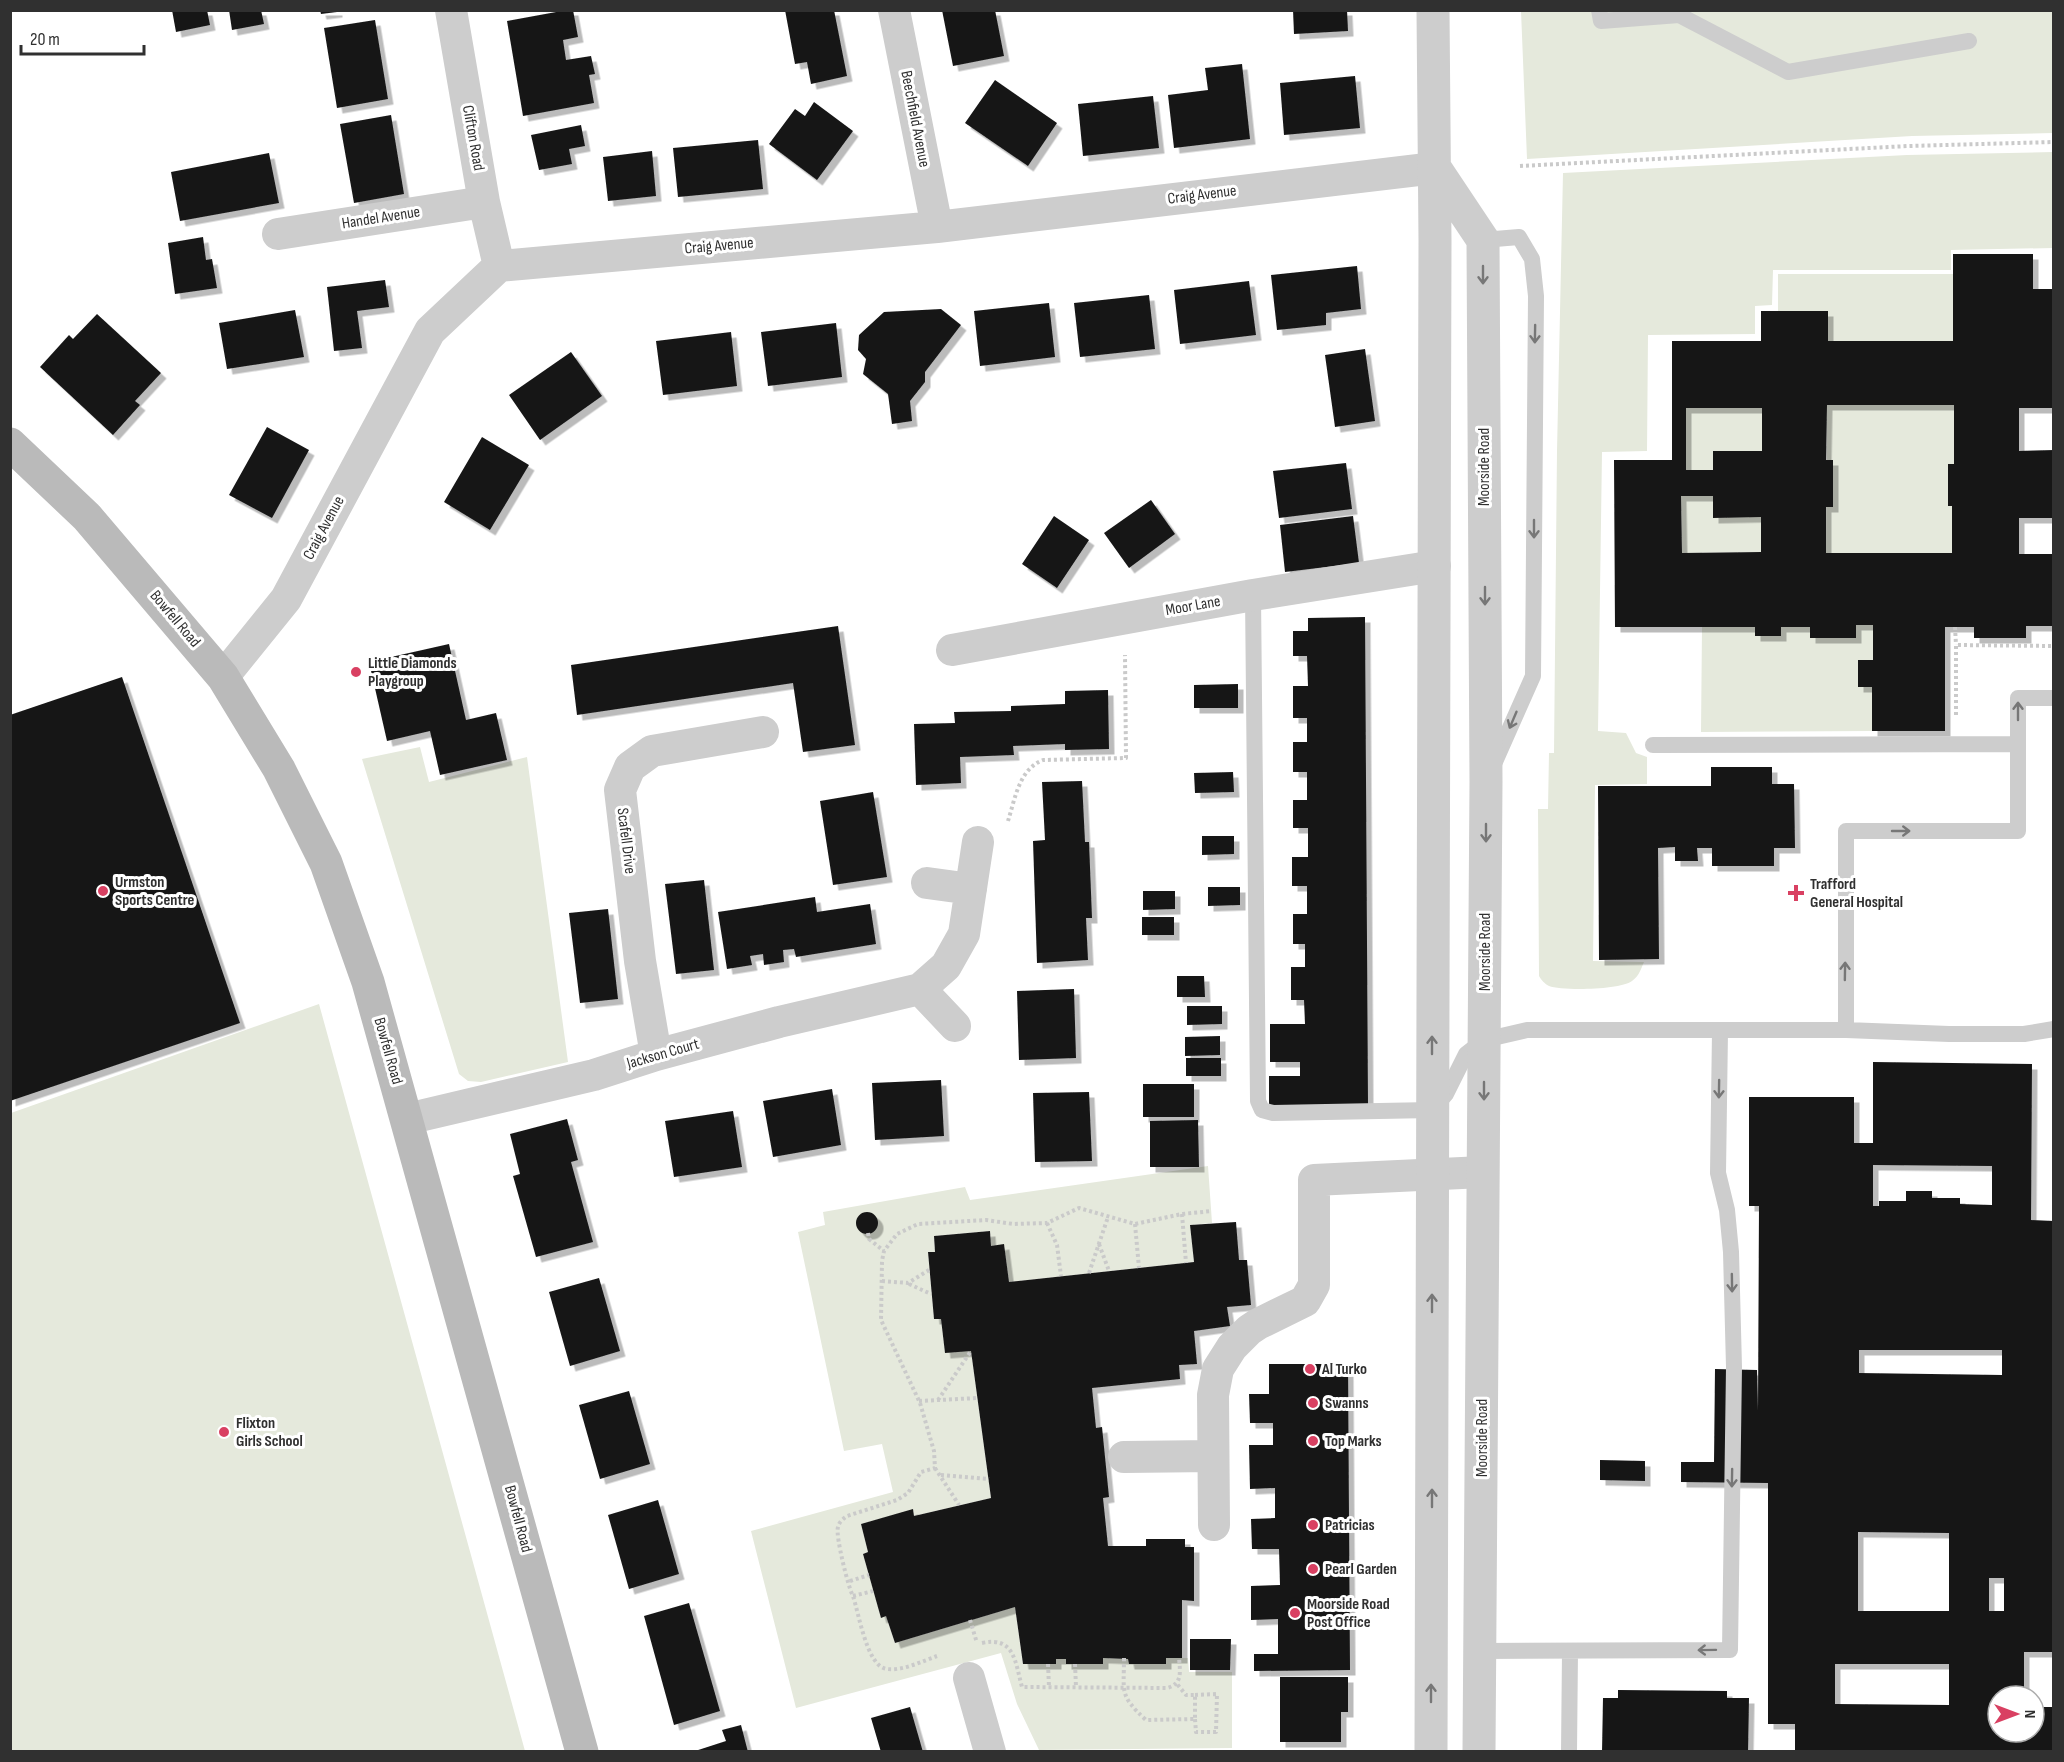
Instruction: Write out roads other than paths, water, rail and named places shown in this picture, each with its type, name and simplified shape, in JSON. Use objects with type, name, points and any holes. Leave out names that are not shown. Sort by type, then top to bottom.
[{"type":"main road","name":"Bowfell Road","points":[[10,444],[87,517],[223,677],[279,769],[326,863],[368,982],[582,1752]]},
{"type":"street","name":"Clifton Road","points":[[451,10],[484,202],[499,266]]},
{"type":"street","name":"Beechfield Avenue","points":[[894,10],[937,227]]},
{"type":"street","points":[[1431,1752],[1435,566],[1433,10]]},
{"type":"street","name":"Craig Avenue","points":[[223,677],[286,599],[430,331],[499,266],[937,227],[1435,168]]},
{"type":"street","points":[[1435,168],[1483,240]]},
{"type":"street","name":"Handel Avenue","points":[[278,234],[484,202]]},
{"type":"street","name":"Moorside Road","points":[[1479,1752],[1486,782],[1483,240]]},
{"type":"street","points":[[1435,566],[1453,562],[1485,562]]},
{"type":"street","name":"Moor Lane","points":[[952,650],[1253,595],[1435,566]]},
{"type":"street","name":"Scafell Drive","points":[[656,1055],[640,961],[620,790],[630,767],[652,751],[764,732]]},
{"type":"street","name":"Jackson Court","points":[[406,1119],[594,1075],[656,1055],[778,1022],[920,989],[946,966],[964,934],[977,846]]},
{"type":"street","points":[[927,883],[971,889]]},
{"type":"street","points":[[920,989],[955,1026]]},
{"type":"street","points":[[1214,1526],[1213,1395],[1218,1369],[1232,1347],[1249,1330],[1305,1300],[1314,1285],[1314,1180],[1484,1172]]},
{"type":"street","points":[[1124,1457],[1213,1456]]},
{"type":"street","points":[[967,1663],[990,1752]]},
{"type":"lane","points":[[1599,10],[1601,21],[1679,15],[1788,72],[1969,42]]},
{"type":"lane","points":[[1483,240],[1519,237],[1532,259],[1536,296],[1533,676],[1486,782]]},
{"type":"lane","points":[[1253,595],[1258,1101],[1262,1110],[1273,1113],[1432,1110],[1446,1094],[1466,1054],[1484,1040],[1527,1030],[1846,1030],[2024,1034],[2054,1029]]},
{"type":"lane","points":[[1846,1030],[1846,831],[2018,831],[2018,698],[2054,698]]},
{"type":"lane","points":[[1653,745],[2018,744]]},
{"type":"lane","points":[[1480,1651],[1730,1650],[1734,1367],[1731,1252],[1727,1210],[1718,1173],[1720,1030]]},
{"type":"lane","points":[[1569,1752],[1570,1651]]},
{"type":"place","name":"Little Diamonds Playgroup","points":[[356,672]]},
{"type":"place","name":"Urmston Sports Centre","points":[[103,891]]},
{"type":"place","name":"Trafford General Hospital","points":[[1796,893]]},
{"type":"place","name":"Al Turko","points":[[1310,1369]]},
{"type":"place","name":"Swanns","points":[[1313,1403]]},
{"type":"place","name":"Flixton Girls School","points":[[224,1432]]},
{"type":"place","name":"Top Marks","points":[[1313,1441]]},
{"type":"place","name":"Patricias","points":[[1313,1525]]},
{"type":"place","name":"Pearl Garden","points":[[1313,1569]]},
{"type":"place","name":"Moorside Road Post Office","points":[[1295,1613]]}]
